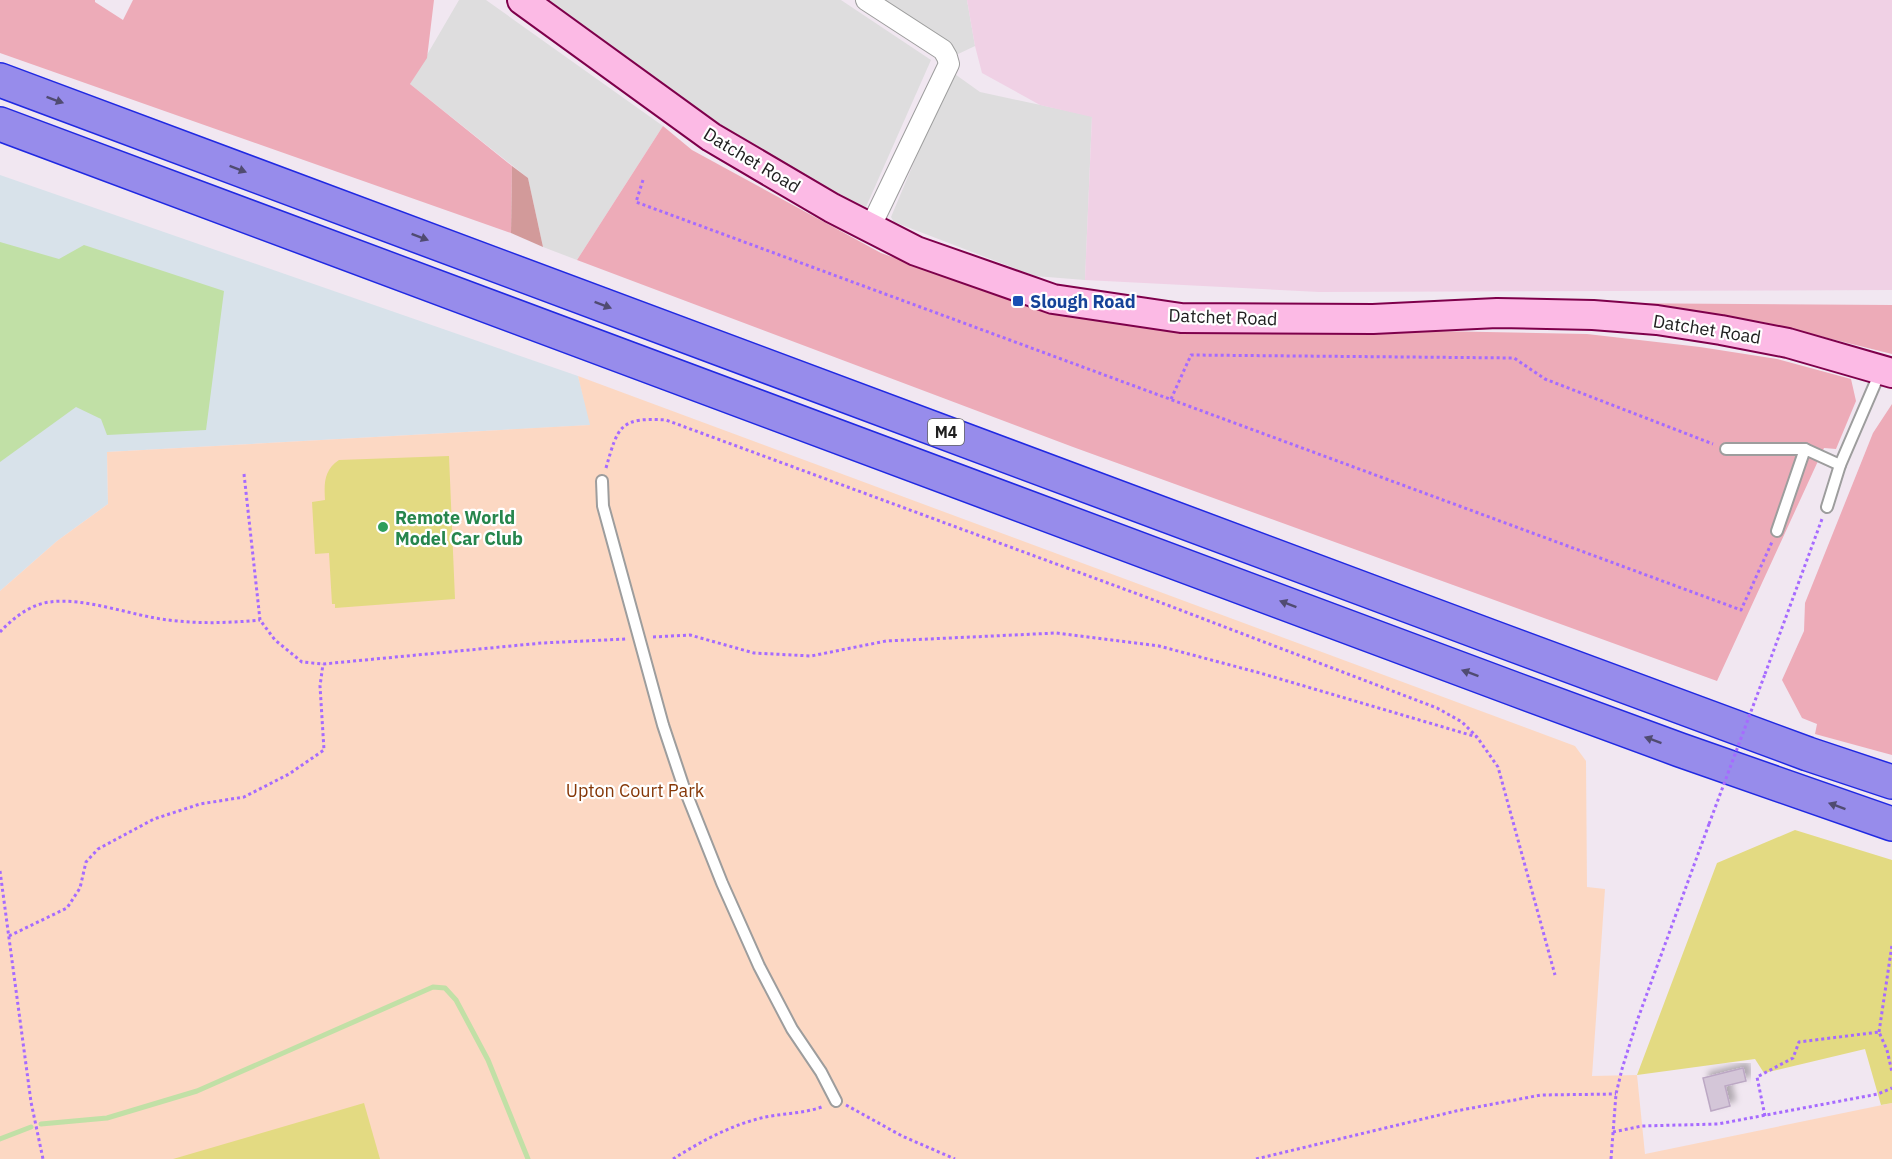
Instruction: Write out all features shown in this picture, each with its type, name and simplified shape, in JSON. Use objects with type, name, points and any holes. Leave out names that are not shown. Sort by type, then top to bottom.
[{"type":"highway","name":"M4","points":[[0,80],[1503,641],[1808,754],[1892,782]]},
{"type":"highway","name":"M4","points":[[0,124],[1411,651],[1691,754],[1892,824]]},
{"type":"main road","name":"Datchet Road","points":[[522,0],[711,137],[832,208],[916,251],[1053,299],[1181,318],[1373,319],[1497,313],[1657,320],[1788,343],[1887,371]]},
{"type":"street","points":[[866,0],[943,50],[949,64],[870,228]]},
{"type":"lane","points":[[1827,507],[1840,465],[1887,371]]},
{"type":"lane","points":[[1726,449],[1805,449],[1840,465]]},
{"type":"lane","points":[[1777,531],[1805,449]]},
{"type":"lane","points":[[602,481],[603,506],[663,725],[684,785],[722,883],[759,966],[792,1029],[821,1072],[836,1101]]},
{"type":"path","points":[[643,180],[636,202],[1741,610],[1777,531]]},
{"type":"path","points":[[1171,399],[1191,355],[1514,358],[1545,379],[1726,449]]},
{"type":"path","points":[[602,481],[615,436],[628,423],[643,418],[666,420],[1151,599],[1437,708],[1462,722],[1477,737],[1498,767],[1556,975]]},
{"type":"path","points":[[244,474],[260,620],[275,640],[302,662],[323,664],[542,643],[690,635],[754,653],[811,656],[886,641],[1056,633],[1159,646],[1260,673],[1477,737]]},
{"type":"path","points":[[1611,1159],[1616,1094],[1637,1021],[1827,507]]},
{"type":"path","points":[[0,632],[9,622],[28,609],[50,602],[75,602],[167,620],[217,624],[260,620]]},
{"type":"path","points":[[9,936],[67,908],[80,888],[86,862],[98,849],[154,819],[200,804],[244,797],[289,774],[324,750],[320,686],[323,664]]},
{"type":"path","points":[[0,871],[31,1102],[43,1159]]},
{"type":"path","points":[[1892,945],[1879,1032],[1887,1050],[1892,1072]]},
{"type":"path","points":[[1765,1116],[1757,1077],[1793,1058],[1799,1042],[1879,1032]]},
{"type":"path","points":[[1613,1132],[1642,1126],[1718,1124],[1878,1094],[1892,1088]]},
{"type":"path","points":[[1256,1159],[1456,1112],[1541,1095],[1616,1094]]},
{"type":"path","points":[[673,1159],[727,1129],[776,1115],[813,1110],[836,1101],[902,1136],[955,1159]]},
{"type":"shaded area","points":[[0,0],[95,0],[123,20],[133,0],[434,0],[427,58],[410,84],[512,166],[511,233],[0,53]]},
{"type":"shaded area","points":[[459,0],[486,0],[663,126],[577,260],[543,247],[528,178],[410,84]]},
{"type":"shaded area","points":[[538,0],[841,0],[931,60],[866,207],[790,172],[699,116]]},
{"type":"shaded area","points":[[880,0],[967,0],[975,46],[956,55],[947,41]]},
{"type":"shaded area","points":[[967,0],[1892,0],[1892,290],[1319,292],[1085,280],[1092,117],[1040,105],[982,73]]},
{"type":"shaded area","points":[[952,72],[980,92],[1092,116],[1085,280],[1035,276],[894,222],[891,217]]},
{"type":"shaded area","points":[[663,126],[692,150],[881,253],[1047,312],[1080,316],[1328,329],[1587,334],[1700,347],[1777,359],[1851,379],[1856,401],[1836,449],[1824,448],[1717,681],[1073,447],[577,260]]},
{"type":"shaded area","points":[[512,166],[528,178],[543,247],[511,233]]},
{"type":"shaded area","points":[[0,175],[578,376],[591,425],[107,452],[108,504],[57,541],[0,591]]},
{"type":"shaded area","points":[[0,242],[59,259],[84,245],[224,291],[206,430],[107,435],[101,419],[76,407],[0,462]]},
{"type":"shaded area","points":[[1600,303],[1892,305],[1892,354],[1763,322]]},
{"type":"shaded area","points":[[1892,404],[1892,755],[1815,734],[1817,724],[1802,718],[1782,680],[1804,631],[1805,603],[1873,433]]},
{"type":"shaded area","name":"Remote World Model Car Club","points":[[449,456],[455,599],[335,608],[335,604],[332,604],[329,553],[315,554],[312,502],[325,500],[325,483],[330,468],[339,460]]},
{"type":"shaded area","points":[[1795,830],[1892,860],[1892,1103],[1881,1105],[1865,1049],[1764,1073],[1755,1059],[1637,1075],[1717,863]]},
{"type":"shaded area","points":[[364,1103],[380,1159],[173,1159]]},
{"type":"green space","name":"Upton Court Park","points":[[578,376],[1575,746],[1586,761],[1587,887],[1605,889],[1592,1076],[1637,1075],[1645,1154],[1892,1103],[1892,1159],[0,1159],[0,591],[57,541],[108,504],[107,452],[590,425]]},
{"type":"building","points":[[1743,1068],[1746,1081],[1725,1086],[1730,1106],[1711,1111],[1703,1078]]},
{"type":"waterway","points":[[41,1124],[107,1118],[197,1091],[433,987],[445,988],[456,1000],[488,1060],[528,1159]]},
{"type":"waterway","points":[[0,1139],[31,1127]]},
{"type":"place","name":"Slough Road","points":[[1018,301]]},
{"type":"place","name":"Remote World Model Car Club","points":[[383,527]]}]
